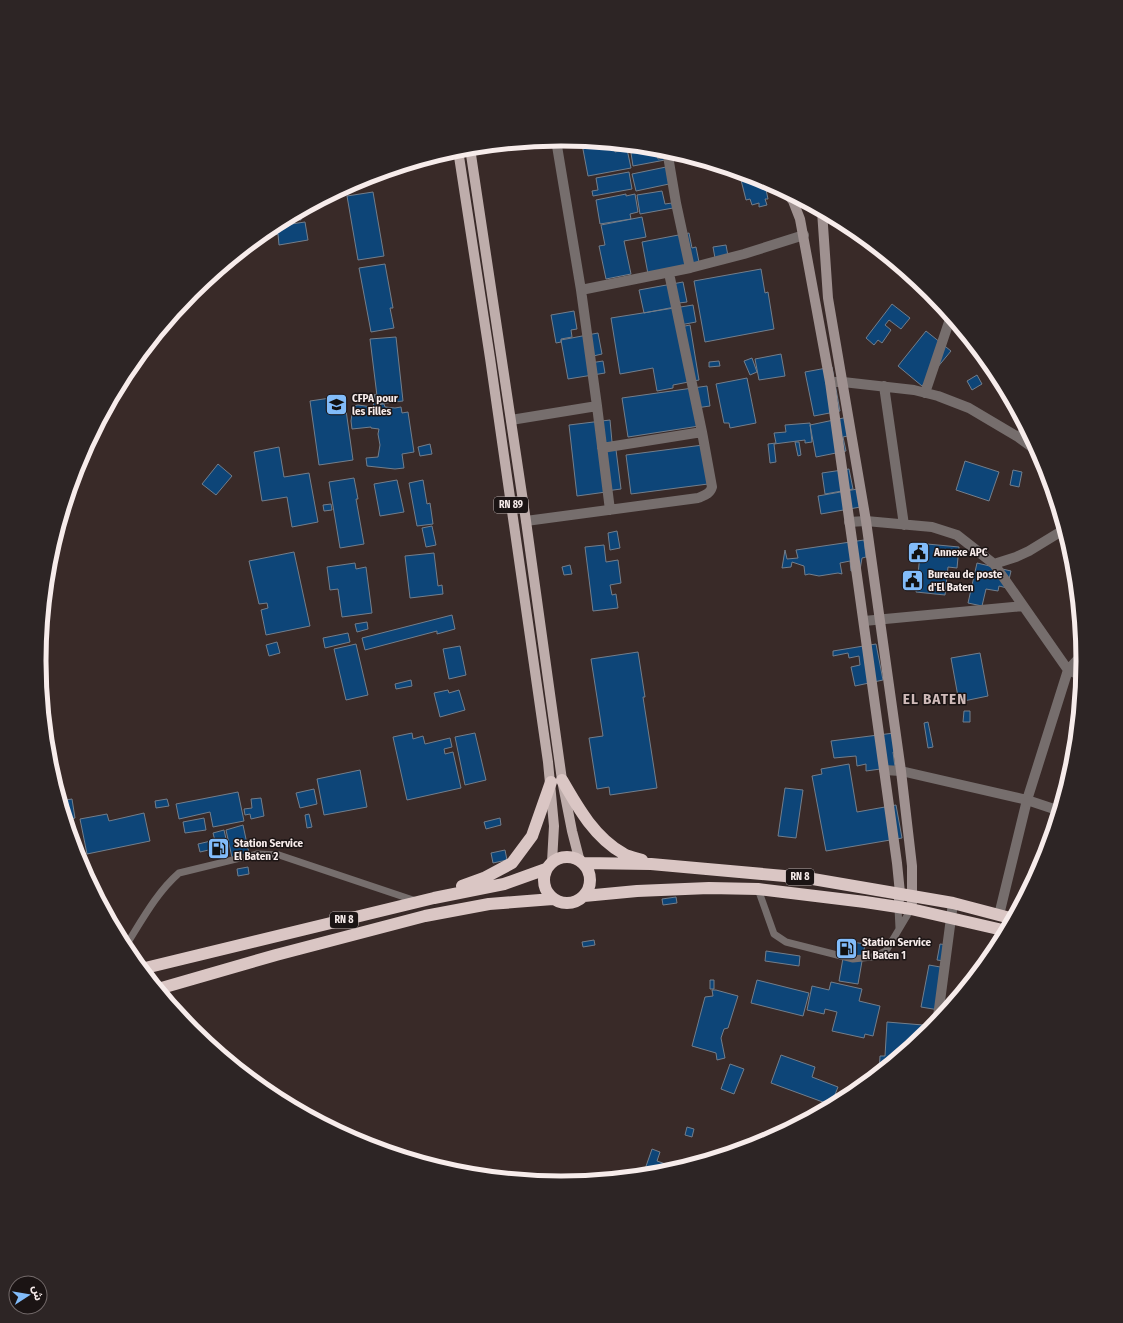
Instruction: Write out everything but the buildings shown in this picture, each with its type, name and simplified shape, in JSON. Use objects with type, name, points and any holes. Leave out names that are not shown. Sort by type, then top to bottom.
[{"type":"highway","points":[[434,898],[484,878],[512,863],[532,836],[556,781],[589,824],[608,842],[624,854],[651,864]]},
{"type":"highway","points":[[568,857],[581,863],[587,869],[590,876],[588,890],[584,896],[577,901],[569,903],[560,902],[553,899],[544,885],[544,874],[549,866],[560,858],[568,857]]},
{"type":"highway","name":"RN 8","points":[[581,863],[651,864],[807,878],[953,902],[1009,917]]},
{"type":"highway","name":"RN 8","points":[[147,967],[434,898],[504,884],[549,866]]},
{"type":"highway","name":"RN 8","points":[[584,896],[637,891],[709,888],[758,889],[911,909],[1001,930]]},
{"type":"highway","name":"RN 8","points":[[163,988],[276,955],[425,916],[489,904],[553,899]]},
{"type":"main road","points":[[471,154],[526,521],[556,781],[581,863]]},
{"type":"main road","name":"RN 89","points":[[459,156],[556,781],[554,826],[549,866]]},
{"type":"main road","points":[[504,454],[516,452]]},
{"type":"street","points":[[557,146],[597,406],[610,510]]},
{"type":"street","points":[[668,158],[690,268]]},
{"type":"street","points":[[798,204],[830,382],[884,770],[906,894],[911,909]]},
{"type":"street","points":[[822,217],[828,298],[866,521],[901,771],[912,866],[906,894],[898,908]]},
{"type":"street","points":[[580,290],[690,268],[744,254],[804,235]]},
{"type":"street","points":[[526,521],[698,498],[710,492],[712,487],[702,432],[669,273]]},
{"type":"street","points":[[925,392],[949,322]]},
{"type":"street","points":[[821,334],[834,334]]},
{"type":"street","points":[[830,382],[884,386],[925,392],[938,396],[969,408],[1029,445]]},
{"type":"street","points":[[884,386],[904,525]]},
{"type":"street","points":[[511,420],[597,406]]},
{"type":"street","points":[[602,448],[702,432]]},
{"type":"street","points":[[1018,437],[1023,433]]},
{"type":"street","points":[[849,522],[866,521],[932,527],[957,535],[994,564],[1068,670],[1077,674]]},
{"type":"street","points":[[994,564],[1029,551],[1060,530]]},
{"type":"street","points":[[864,621],[1023,606]]},
{"type":"street","points":[[999,915],[1027,800],[1068,670],[1077,660]]},
{"type":"street","points":[[884,770],[901,771],[1027,800],[1055,809]]},
{"type":"street","points":[[939,1012],[953,902]]},
{"type":"lane","points":[[129,941],[151,905],[171,880],[179,873],[257,854],[279,855],[418,902]]},
{"type":"lane","points":[[758,889],[774,934],[786,942],[853,959],[872,957],[886,951],[911,909]]},
{"type":"lane","points":[[898,908],[899,928]]},
{"type":"place","name":"CFPA pour les Filles","points":[[336,404]]},
{"type":"place","name":"Annexe APC","points":[[919,552]]},
{"type":"place","name":"Bureau de poste d'El Baten","points":[[913,580]]},
{"type":"place","name":"Station Service El Baten 2","points":[[219,849]]},
{"type":"place","name":"Station Service El Baten 1","points":[[846,948]]},
{"type":"district","name":"EL BATEN","points":[[935,699]]}]
